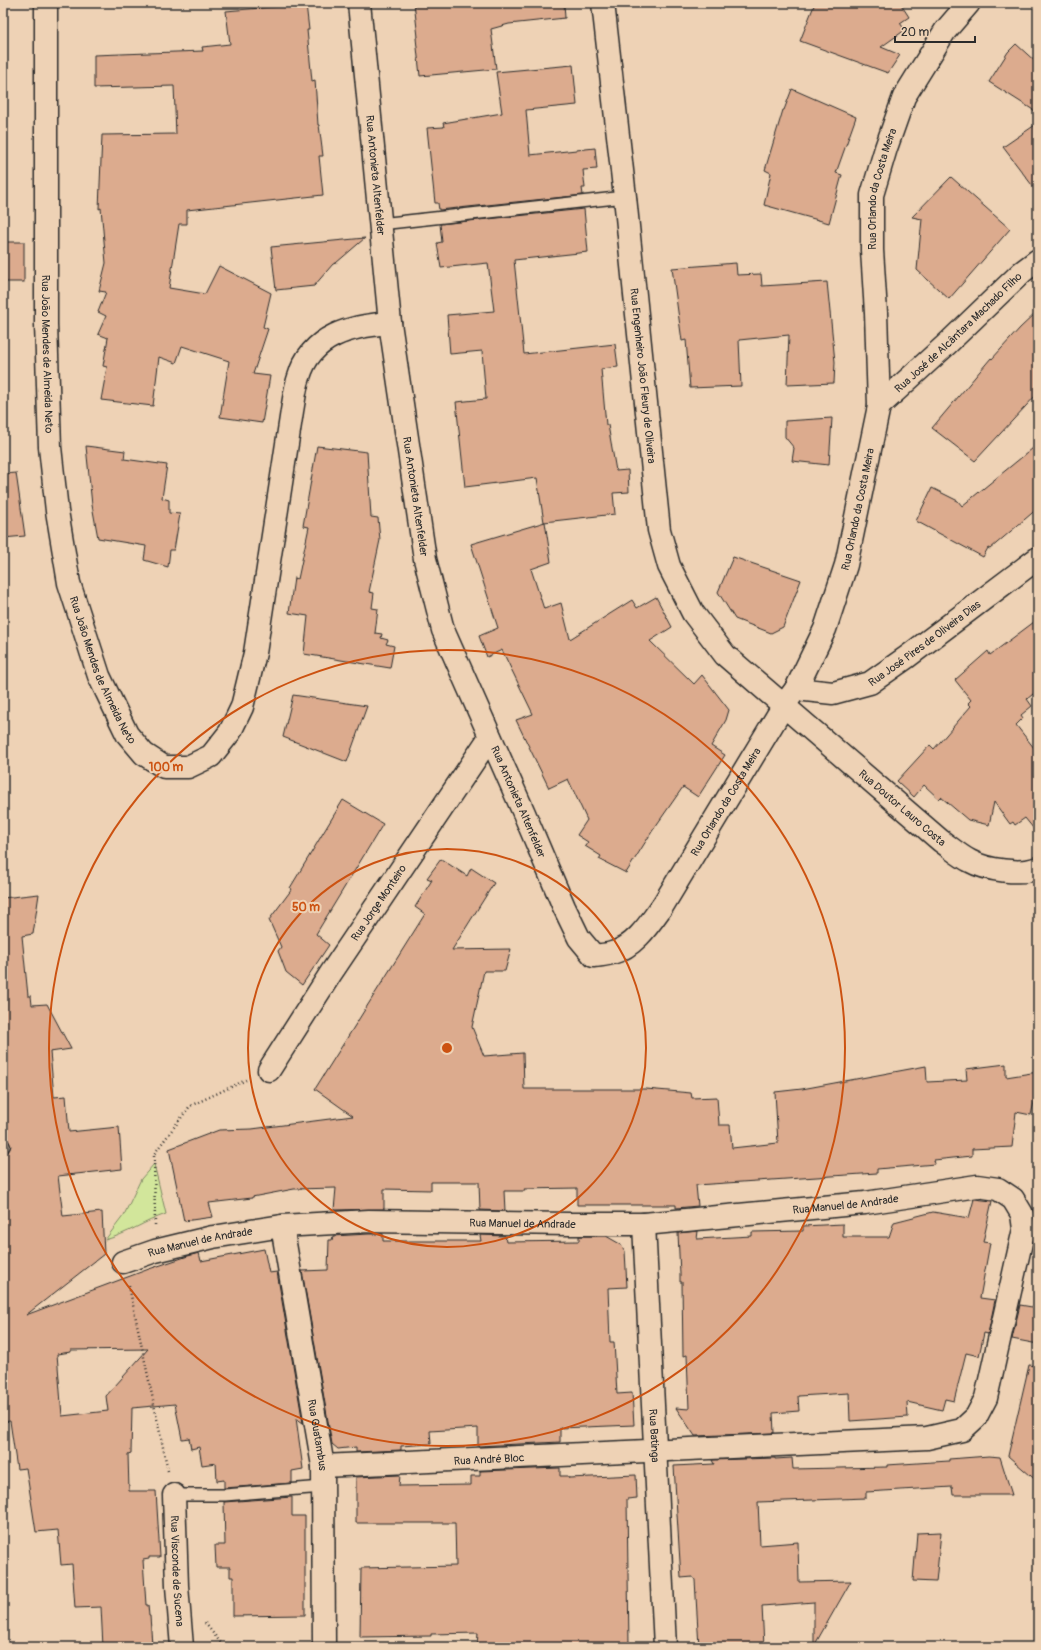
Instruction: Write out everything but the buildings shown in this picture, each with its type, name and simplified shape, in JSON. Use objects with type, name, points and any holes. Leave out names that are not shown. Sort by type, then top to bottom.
[{"type":"street","name":"Rua João Mendes de Almeida Neto","points":[[46,3],[46,324],[50,447],[57,511],[69,583],[99,676],[127,734],[144,754],[164,766],[188,767],[212,756],[230,732],[242,707],[255,653],[291,417],[299,376],[311,352],[329,337],[368,325],[390,323]]},
{"type":"street","name":"Rua Antonieta Altenfelder","points":[[359,3],[390,323],[425,559],[443,630],[524,812],[564,907],[579,938],[594,956]]},
{"type":"street","name":"Rua Engenheiro João Fleury de Oliveira","points":[[603,3],[625,197],[659,530],[669,566],[693,613],[725,655],[790,697]]},
{"type":"street","name":"Rua Orlando da Costa Meira","points":[[594,956],[613,953],[630,944],[649,925],[663,905],[790,697],[825,630],[846,565],[879,406],[872,250],[872,195],[886,148],[904,97],[945,31],[969,3]]},
{"type":"street","name":"Rua José de Alcântara Machado Filho","points":[[879,406],[947,344],[1022,272],[1038,260]]},
{"type":"street","name":"Rua José Pires de Oliveira Dias","points":[[790,697],[833,693],[870,683],[907,657],[1038,558]]},
{"type":"street","name":"Rua Doutor Lauro Costa","points":[[790,697],[941,842],[970,862],[1002,870],[1033,870],[1038,868]]},
{"type":"street","name":"Rua Jorge Monteiro","points":[[269,1070],[331,973],[490,737]]},
{"type":"street","name":"Rua Manuel de Andrade","points":[[123,1262],[155,1251],[213,1237],[282,1226],[369,1221],[644,1224],[865,1203],[977,1186],[998,1189],[1013,1199],[1022,1214],[1024,1229],[986,1398],[976,1417],[962,1430],[927,1438],[655,1450]]},
{"type":"street","name":"Rua Batinga","points":[[644,1224],[665,1647]]},
{"type":"street","name":"Rua Guatambus","points":[[282,1226],[323,1477],[324,1647]]},
{"type":"street","name":"Rua André Bloc","points":[[323,1477],[655,1450]]},
{"type":"street","name":"Rua Visconde de Sucena","points":[[174,1495],[177,1586],[182,1647]]},
{"type":"lane","points":[[380,224],[625,197]]},
{"type":"lane","points":[[174,1495],[232,1495],[323,1477]]},
{"type":"path","points":[[155,1251],[156,1198],[154,1154],[190,1106],[269,1070]]},
{"type":"path","points":[[123,1262],[174,1495]]},
{"type":"green space","points":[[154,1164],[166,1214],[105,1240],[124,1215],[141,1179]]}]
